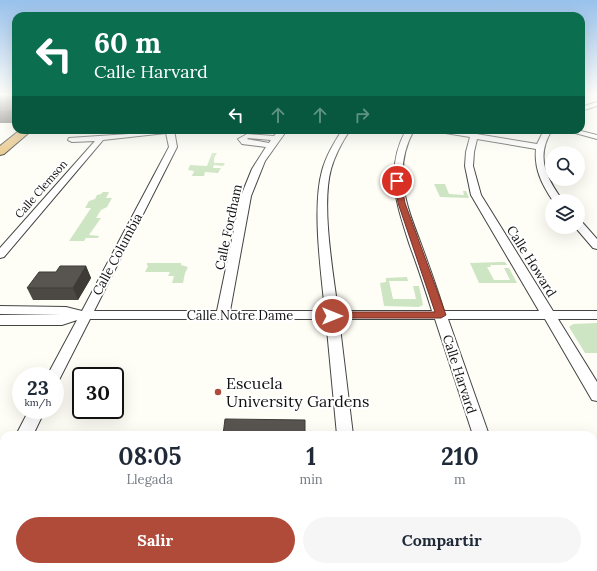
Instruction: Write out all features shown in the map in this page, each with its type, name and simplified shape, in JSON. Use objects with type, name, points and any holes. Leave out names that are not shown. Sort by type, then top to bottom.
[{"type":"highway","points":[[0,142],[12,132]]},
{"type":"highway","points":[[0,152],[22,134]]},
{"type":"street","points":[[72,140],[100,139],[142,134]]},
{"type":"street","name":"Calle Columbia","points":[[58,367],[80,315],[124,242],[173,147],[170,134]]},
{"type":"street","name":"Calle Fordham","points":[[223,315],[246,196],[257,166],[280,134]]},
{"type":"street","points":[[344,134],[332,153],[324,182],[323,211],[332,316],[340,376],[345,431]]},
{"type":"street","name":"Calle Harvard","points":[[408,134],[401,147],[397,164],[397,181],[401,203],[441,315],[480,431]]},
{"type":"street","points":[[462,134],[539,147]]},
{"type":"street","points":[[546,134],[539,147],[538,158],[545,180],[554,194]]},
{"type":"street","points":[[585,134],[597,137]]},
{"type":"street","name":"Calle Howard","points":[[474,136],[468,155],[470,179],[476,195],[597,395]]},
{"type":"street","name":"Calle Clemson","points":[[0,255],[100,139]]},
{"type":"street","points":[[585,232],[597,246]]},
{"type":"street","points":[[0,310],[66,311],[80,315]]},
{"type":"street","points":[[0,320],[62,320],[80,315]]},
{"type":"street","name":"Calle Notre Dame","points":[[80,315],[597,315]]},
{"type":"street","points":[[26,431],[32,419]]},
{"type":"green space","points":[[212,153],[217,153],[214,158],[214,163],[225,163],[223,166],[214,165],[213,168],[221,168],[218,173],[205,172],[204,176],[192,176],[194,171],[188,170],[190,165],[207,166]]},
{"type":"green space","points":[[434,184],[445,184],[449,194],[464,195],[463,191],[466,191],[469,198],[440,197]]},
{"type":"green space","points":[[103,192],[109,192],[106,198],[112,198],[107,207],[101,210],[96,218],[101,218],[89,235],[99,236],[98,238],[86,238],[84,241],[69,241],[91,208],[85,208],[89,201],[95,199],[97,195]]},
{"type":"green space","points":[[505,262],[507,265],[490,265],[491,267],[487,267],[494,280],[510,280],[504,268],[509,268],[517,283],[479,283],[470,263]]},
{"type":"green space","points":[[147,263],[181,263],[181,265],[188,267],[183,283],[172,283],[174,276],[168,276],[170,272],[145,272],[148,266]]},
{"type":"green space","points":[[407,277],[408,281],[389,281],[393,299],[416,299],[413,286],[419,286],[423,305],[419,307],[384,306],[380,283],[386,282],[386,278]]},
{"type":"green space","points":[[597,323],[597,353],[585,353],[569,327],[573,324]]},
{"type":"building","points":[[60,266],[86,266],[73,288],[27,288],[39,272],[56,272]]},
{"type":"building","points":[[225,419],[305,420],[305,431],[224,431]]},
{"type":"place","name":"Escuela University Gardens","points":[[218,392]]},
{"type":"route","points":[[332,316],[441,315],[401,203],[397,181]]}]
